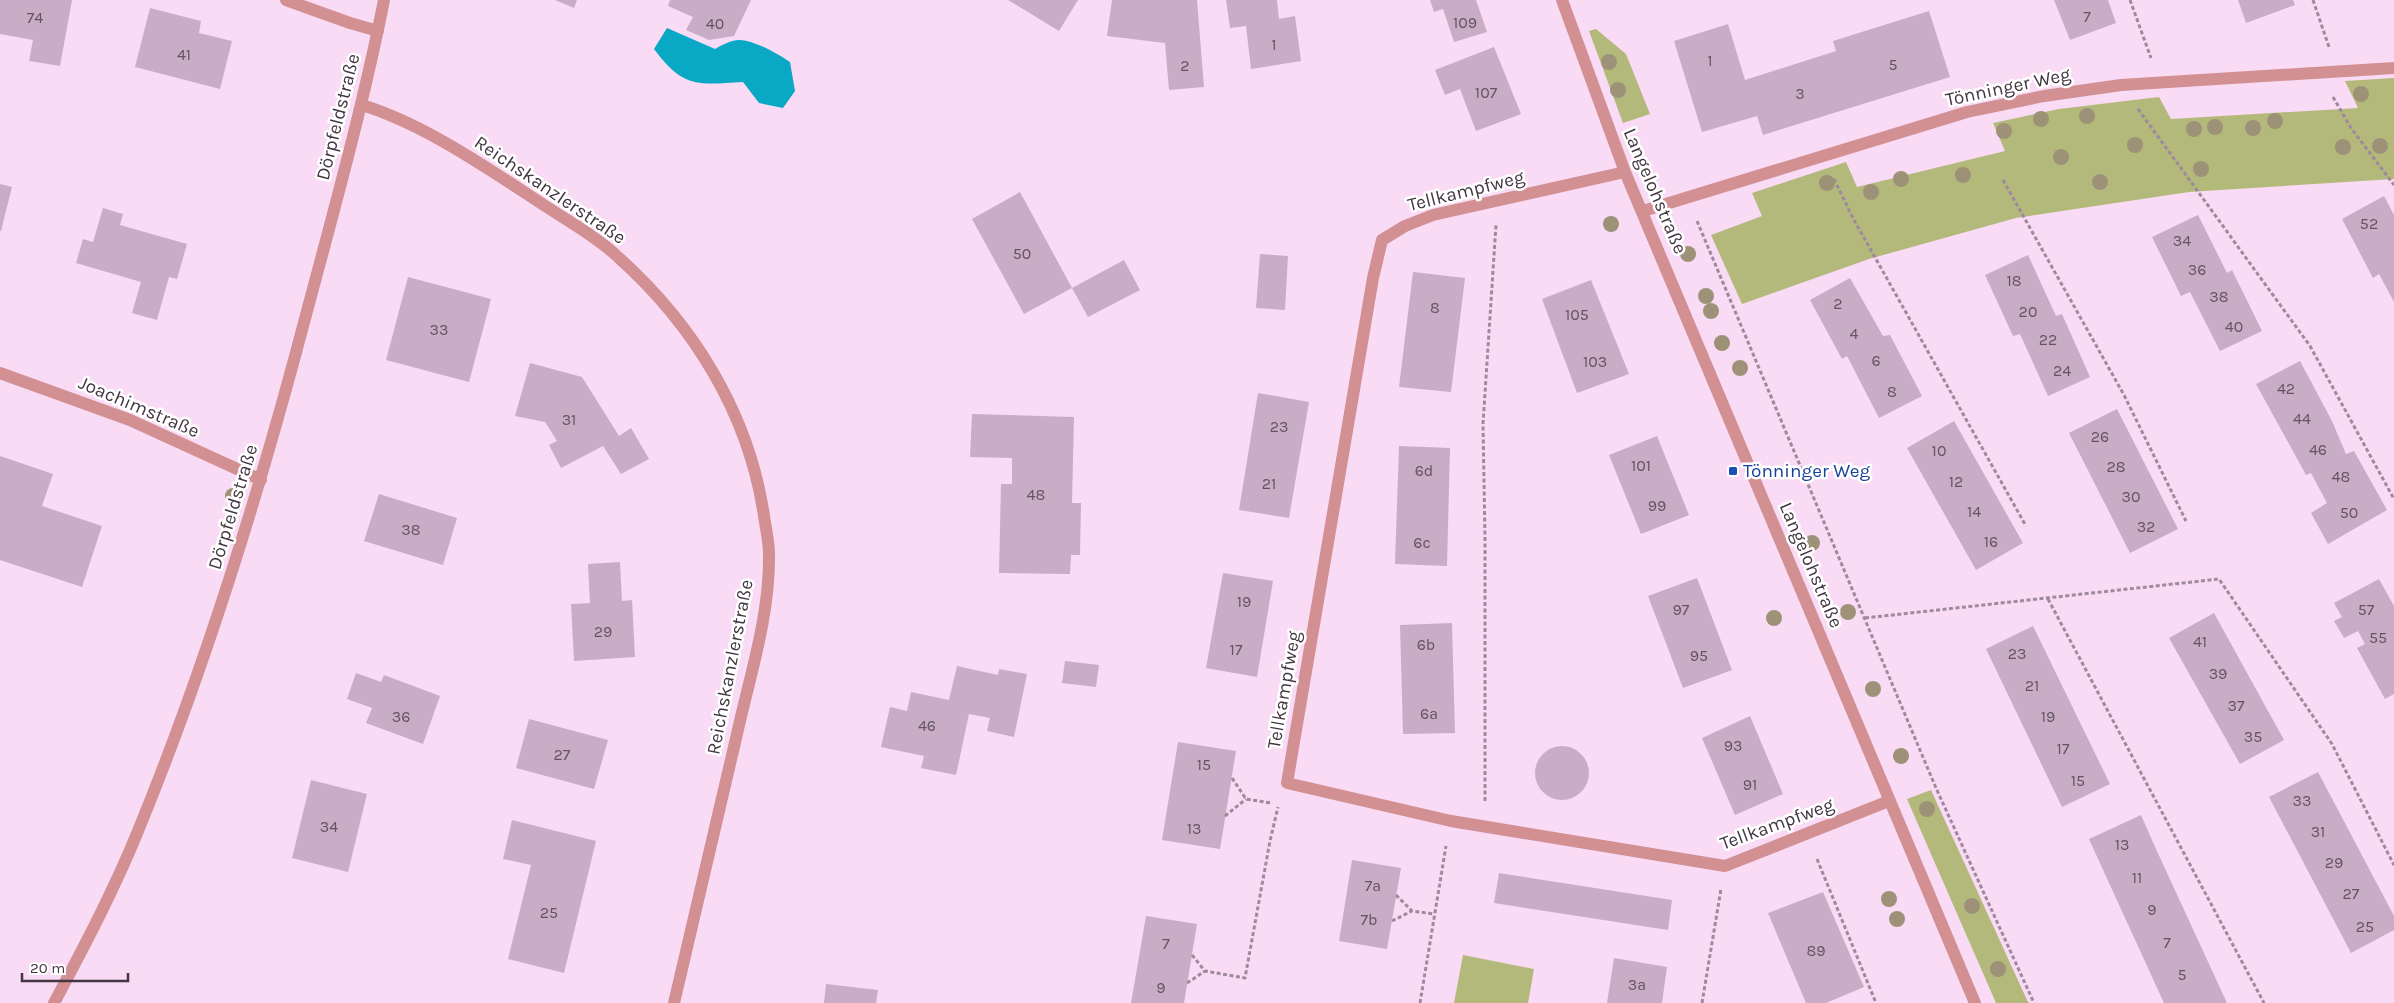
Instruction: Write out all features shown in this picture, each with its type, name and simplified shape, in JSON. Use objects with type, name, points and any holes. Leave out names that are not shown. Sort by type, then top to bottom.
[{"type":"street","points":[[286,0],[350,23],[378,30]]},
{"type":"street","name":"Dörpfeldstraße","points":[[54,1003],[90,936],[138,832],[218,619],[261,480],[362,105],[384,0]]},
{"type":"street","name":"Langelohstraße","points":[[1562,0],[1625,172],[1643,210],[1975,1003]]},
{"type":"street","name":"Tönninger Weg","points":[[1643,210],[1968,112],[2044,96],[2121,85],[2394,68]]},
{"type":"street","name":"Reichskanzlerstraße","points":[[362,105],[390,114],[470,158],[578,226],[616,254],[646,282],[693,338],[711,366],[748,445],[758,480],[769,552],[767,586],[756,653],[674,1003]]},
{"type":"street","name":"Tellkampfweg","points":[[1625,172],[1434,215],[1405,226],[1382,240],[1373,278],[1287,783],[1451,821],[1725,866],[1889,801]]},
{"type":"street","name":"Joachimstraße","points":[[0,373],[130,420],[261,480]]},
{"type":"path","points":[[2130,0],[2160,82]]},
{"type":"path","points":[[2313,0],[2337,71]]},
{"type":"path","points":[[2318,72],[2351,128],[2394,185]]},
{"type":"path","points":[[2121,85],[2310,346],[2394,499]]},
{"type":"path","points":[[1824,156],[1854,220],[2026,526]]},
{"type":"path","points":[[2003,180],[2124,395],[2186,521]]},
{"type":"path","points":[[1485,826],[1485,538],[1482,424],[1498,202]]},
{"type":"path","points":[[1696,218],[1936,788],[2034,1003]]},
{"type":"path","points":[[1865,618],[2219,579],[2332,744],[2394,865]]},
{"type":"path","points":[[2048,599],[2264,1003]]},
{"type":"path","points":[[1232,778],[1246,799]]},
{"type":"path","points":[[1187,983],[1205,972],[1245,978],[1270,841],[1279,804],[1246,799],[1225,816]]},
{"type":"path","points":[[1420,1003],[1451,821]]},
{"type":"path","points":[[1817,859],[1876,1003]]},
{"type":"path","points":[[1702,1003],[1725,866]]},
{"type":"path","points":[[1396,895],[1412,911]]},
{"type":"path","points":[[1392,921],[1412,911],[1434,914]]},
{"type":"path","points":[[1192,955],[1205,972]]},
{"type":"green space","points":[[1596,29],[1626,54],[1650,114],[1623,123],[1589,31]]},
{"type":"green space","points":[[2394,78],[2394,179],[2189,192],[2016,218],[1869,259],[1742,304],[1711,235],[1762,216],[1752,193],[1846,162],[1857,187],[2005,151],[1993,123],[2059,109],[2159,97],[2171,119],[2358,108],[2345,81]]},
{"type":"green space","points":[[1931,790],[2029,1003],[1996,1003],[1907,799]]},
{"type":"green space","points":[[1463,955],[1534,969],[1528,1003],[1454,1003]]},
{"type":"water","points":[[667,28],[715,49],[738,40],[744,40],[765,48],[790,62],[795,91],[783,108],[759,103],[743,82],[702,83],[683,77],[664,62],[654,49]]},
{"type":"building","points":[[0,0],[72,0],[60,66],[29,61],[33,40],[0,34]]},
{"type":"building","points":[[555,0],[577,0],[574,8]]},
{"type":"building","points":[[670,0],[751,0],[734,36],[709,40],[686,30],[693,17],[668,6]]},
{"type":"building","points":[[1008,0],[1078,0],[1059,31]]},
{"type":"building","points":[[1112,0],[1197,0],[1204,87],[1169,90],[1165,43],[1107,36]]},
{"type":"building","points":[[1226,0],[1277,0],[1279,19],[1295,16],[1301,61],[1251,69],[1246,26],[1230,28]]},
{"type":"building","points":[[1430,0],[1476,0],[1487,32],[1454,42],[1443,9],[1434,12]]},
{"type":"building","points":[[2054,0],[2108,0],[2116,23],[2070,40]]},
{"type":"building","points":[[2238,0],[2293,0],[2295,5],[2246,23]]},
{"type":"building","points":[[150,8],[201,21],[199,33],[232,41],[220,89],[135,67]]},
{"type":"building","points":[[1929,11],[1950,77],[1763,135],[1757,116],[1702,132],[1674,41],[1728,24],[1745,80],[1836,51],[1833,41]]},
{"type":"building","points":[[1494,47],[1521,114],[1476,131],[1460,89],[1445,95],[1435,70]]},
{"type":"building","points":[[0,184],[12,187],[1,231],[0,231]]},
{"type":"building","points":[[1020,192],[1072,288],[1024,314],[972,219]]},
{"type":"building","points":[[2384,196],[2394,215],[2394,302],[2379,274],[2373,278],[2342,219]]},
{"type":"building","points":[[103,208],[123,214],[120,225],[187,244],[177,279],[169,277],[157,320],[132,313],[141,282],[76,263],[83,239],[93,242]]},
{"type":"building","points":[[2198,215],[2227,273],[2232,270],[2262,331],[2220,351],[2190,292],[2181,296],[2152,237]]},
{"type":"building","points":[[1260,254],[1288,256],[1285,310],[1256,308]]},
{"type":"building","points":[[2028,255],[2056,316],[2062,314],[2090,377],[2048,396],[2020,334],[2013,336],[1985,275]]},
{"type":"building","points":[[1124,260],[1140,290],[1088,317],[1072,288]]},
{"type":"building","points":[[1413,272],[1465,278],[1451,392],[1399,387]]},
{"type":"building","points":[[408,277],[491,299],[469,382],[386,360]]},
{"type":"building","points":[[1850,278],[1883,336],[1890,335],[1922,396],[1879,418],[1847,356],[1842,359],[1810,300]]},
{"type":"building","points":[[1591,280],[1629,374],[1577,393],[1542,299]]},
{"type":"building","points":[[2300,361],[2332,421],[2346,454],[2354,451],[2387,510],[2328,544],[2311,513],[2327,503],[2311,473],[2306,475],[2256,384]]},
{"type":"building","points":[[530,363],[582,377],[619,436],[631,428],[649,459],[621,474],[603,446],[561,468],[549,445],[557,441],[545,422],[515,416]]},
{"type":"building","points":[[1258,393],[1309,402],[1289,518],[1239,510]]},
{"type":"building","points":[[2117,409],[2178,529],[2130,553],[2069,433]]},
{"type":"building","points":[[972,414],[1074,417],[1072,503],[1081,503],[1080,555],[1071,555],[1070,574],[999,573],[1001,484],[1012,484],[1012,458],[970,457]]},
{"type":"building","points":[[1954,421],[2023,543],[1976,570],[1907,448]]},
{"type":"building","points":[[1657,436],[1689,515],[1641,534],[1609,455]]},
{"type":"building","points":[[1399,446],[1450,448],[1447,566],[1395,564]]},
{"type":"building","points":[[0,456],[53,474],[42,506],[102,526],[82,587],[0,560]]},
{"type":"building","points":[[379,494],[457,518],[443,565],[364,541]]},
{"type":"building","points":[[620,562],[622,601],[632,600],[635,657],[574,661],[571,604],[590,603],[588,564]]},
{"type":"building","points":[[1223,573],[1273,581],[1257,677],[1206,668]]},
{"type":"building","points":[[1697,578],[1732,670],[1683,688],[1648,596]]},
{"type":"building","points":[[2379,579],[2394,606],[2394,694],[2385,699],[2357,648],[2365,644],[2358,631],[2344,638],[2334,621],[2342,617],[2334,603]]},
{"type":"building","points":[[2214,613],[2284,740],[2240,764],[2169,638]]},
{"type":"building","points":[[1452,623],[1455,733],[1403,734],[1400,625]]},
{"type":"building","points":[[2033,626],[2110,784],[2062,807],[1986,649]]},
{"type":"building","points":[[1065,661],[1099,665],[1096,687],[1062,683]]},
{"type":"building","points":[[957,666],[998,675],[999,669],[1027,674],[1014,737],[987,731],[990,718],[969,714],[956,775],[921,768],[924,756],[881,747],[890,707],[907,711],[911,692],[949,700]]},
{"type":"building","points":[[356,673],[381,682],[384,675],[440,696],[423,744],[366,723],[372,708],[347,699]]},
{"type":"building","points":[[1750,716],[1783,794],[1735,815],[1702,738]]},
{"type":"building","points":[[529,719],[608,740],[594,789],[516,768]]},
{"type":"building","points":[[1178,742],[1236,751],[1220,849],[1162,840]]},
{"type":"building","points":[[1562,746],[1572,748],[1581,754],[1587,763],[1589,773],[1587,783],[1581,792],[1572,798],[1562,800],[1552,798],[1543,792],[1537,783],[1535,773],[1537,763],[1543,754],[1552,748]]},
{"type":"building","points":[[2318,772],[2394,916],[2394,930],[2351,953],[2269,797]]},
{"type":"building","points":[[311,780],[367,794],[348,872],[292,858]]},
{"type":"building","points":[[2141,815],[2227,1003],[2164,1003],[2104,872],[2089,839]]},
{"type":"building","points":[[512,820],[596,841],[564,973],[508,959],[531,865],[503,859]]},
{"type":"building","points":[[1352,860],[1401,868],[1387,949],[1339,941]]},
{"type":"building","points":[[1499,873],[1672,900],[1668,930],[1494,903]]},
{"type":"building","points":[[1823,892],[1864,987],[1826,1003],[1806,1003],[1768,913]]},
{"type":"building","points":[[1146,916],[1197,924],[1184,1003],[1131,1003]]},
{"type":"building","points":[[1614,958],[1667,967],[1662,1003],[1607,1003]]},
{"type":"building","points":[[826,984],[878,990],[876,1003],[824,1003]]},
{"type":"place","name":"Tönninger Weg","points":[[1733,471]]}]
